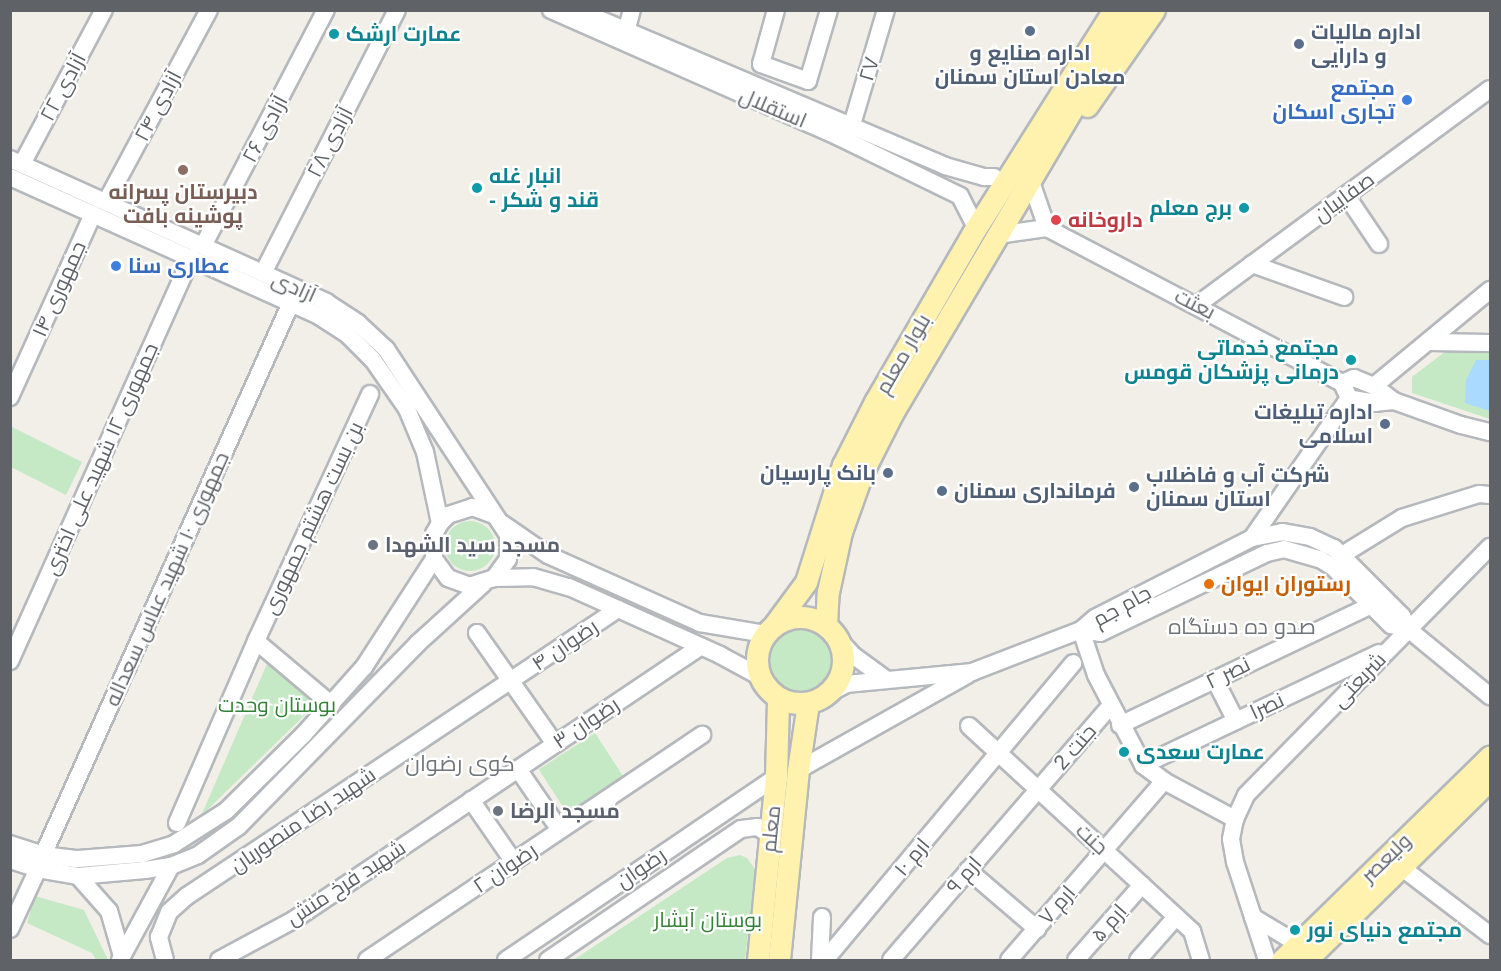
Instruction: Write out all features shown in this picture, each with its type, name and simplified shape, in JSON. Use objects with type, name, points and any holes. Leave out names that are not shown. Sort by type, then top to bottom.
[{"type":"main road","points":[[976,228],[976,207],[984,175],[1100,10]]},
{"type":"main road","points":[[1065,101],[1114,10]]},
{"type":"main road","points":[[1065,101],[1131,10]]},
{"type":"main road","points":[[1041,161],[1065,136],[1154,10]]},
{"type":"main road","name":"بلوار معلم","points":[[832,632],[828,592],[841,532],[862,473],[893,412],[1041,161],[1065,101]]},
{"type":"main road","name":"بلوار معلم","points":[[770,629],[806,582],[843,465],[878,398],[976,228],[1065,101]]},
{"type":"main road","points":[[806,582],[812,592],[818,596],[828,592]]},
{"type":"main road","points":[[801,616],[832,632],[843,653],[841,672],[832,689],[815,700],[788,702],[778,698],[767,689],[759,676],[756,662],[758,647],[770,629],[801,616]]},
{"type":"main road","name":"معلم","points":[[758,960],[776,777],[778,698]]},
{"type":"main road","name":"معلم","points":[[779,960],[798,770],[815,700]]},
{"type":"main road","name":"ولیعصر","points":[[1305,954],[1491,756]]},
{"type":"main road","name":"ولیعصر","points":[[1282,960],[1305,954],[1401,867],[1491,779]]},
{"type":"street","name":"آزادی ۲۲","points":[[14,167],[104,10]]},
{"type":"street","name":"آزادی ۲۴","points":[[106,202],[209,10]]},
{"type":"street","name":"آزادی ۲۶","points":[[197,252],[326,10]]},
{"type":"street","name":"آزادی ۲۸","points":[[263,273],[397,10]]},
{"type":"street","name":"استقلال","points":[[551,10],[837,136],[960,196]]},
{"type":"street","name":"استقلال","points":[[578,10],[851,128],[945,166],[984,175]]},
{"type":"street","points":[[626,32],[632,10]]},
{"type":"street","points":[[776,10],[761,64],[808,81],[829,10]]},
{"type":"street","name":"۲۷","points":[[851,128],[886,10]]},
{"type":"street","name":"صفاییان","points":[[1197,305],[1491,89]]},
{"type":"street","name":"آزادی","points":[[14,167],[62,191],[93,214],[197,252],[263,273],[326,302],[358,323],[386,349],[499,520]]},
{"type":"street","points":[[976,228],[960,196],[984,175]]},
{"type":"street","points":[[997,235],[1047,228],[1029,179]]},
{"type":"street","name":"آزادی","points":[[62,191],[106,202],[319,316],[348,335],[373,360],[407,409],[425,452],[440,523]]},
{"type":"street","points":[[1346,195],[1379,244]]},
{"type":"street","name":"جمهوری ۱۴","points":[[10,397],[93,214]]},
{"type":"street","name":"بعثت","points":[[1047,228],[1342,383]]},
{"type":"street","name":"جمهوری ۱۲ شهید علی اختری","points":[[10,661],[197,252]]},
{"type":"street","points":[[1252,264],[1344,297]]},
{"type":"street","points":[[1374,386],[1404,364],[1491,290]]},
{"type":"street","name":"جمهوری ۱۰ شهید عباس سعداله","points":[[10,929],[291,303]]},
{"type":"street","points":[[1430,342],[1491,343]]},
{"type":"street","points":[[1394,401],[1404,364]]},
{"type":"street","points":[[1349,398],[1342,383],[1354,378],[1374,386],[1394,401],[1461,425],[1491,432]]},
{"type":"street","name":"بن بست هشتم جمهوری","points":[[177,823],[256,641],[370,394]]},
{"type":"street","points":[[1349,398],[1376,403],[1394,401]]},
{"type":"street","points":[[1252,538],[1349,398]]},
{"type":"street","points":[[434,495],[440,502],[448,503],[460,498],[473,482]]},
{"type":"street","points":[[1342,555],[1402,518],[1479,494],[1491,495]]},
{"type":"street","points":[[759,676],[701,646],[569,587],[533,577],[459,584],[439,569],[434,558],[433,540],[440,523],[448,515],[465,508],[484,510],[548,555],[700,623],[770,629]]},
{"type":"street","points":[[10,844],[40,862],[78,876],[171,866],[198,855],[239,825],[417,644],[488,581],[508,559],[508,535],[499,520]]},
{"type":"street","name":"جام جم","points":[[1081,630],[1095,618],[1252,538],[1282,532],[1310,537],[1342,555],[1402,616],[1408,630]]},
{"type":"street","name":"شریعتی","points":[[1267,960],[1235,862],[1231,839],[1235,819],[1246,795],[1491,547]]},
{"type":"street","name":"جام جم","points":[[1081,630],[1100,633],[1267,553],[1284,549],[1320,559],[1333,567],[1391,625],[1408,630],[1491,696]]},
{"type":"street","points":[[10,860],[40,862],[142,854],[174,844],[226,811],[332,705],[370,658],[434,558]]},
{"type":"street","name":"نصر ۲","points":[[1120,725],[1370,606]]},
{"type":"street","name":"رضوان ۴","points":[[511,681],[618,609]]},
{"type":"street","points":[[798,770],[972,672],[1081,630],[1096,675],[1120,725],[1143,765],[1164,782],[1235,819]]},
{"type":"street","points":[[832,632],[854,656],[886,680]]},
{"type":"street","points":[[477,633],[555,744]]},
{"type":"street","name":"بن بست هشتم جمهوری","points":[[256,641],[332,705]]},
{"type":"street","name":"رضوان ۳","points":[[471,800],[701,646]]},
{"type":"street","name":"نصرا","points":[[1143,765],[1390,647]]},
{"type":"street","name":"ارم ۱۰","points":[[825,960],[1073,663]]},
{"type":"street","points":[[815,700],[846,684],[972,672]]},
{"type":"street","points":[[1215,680],[1236,721]]},
{"type":"street","name":"شهید رضا منصوریان","points":[[165,960],[159,937],[169,912],[187,896],[511,681]]},
{"type":"street","name":"جنت 2","points":[[1038,789],[1111,705]]},
{"type":"street","name":"جنت","points":[[969,726],[1192,931],[1201,960]]},
{"type":"street","points":[[304,734],[318,746]]},
{"type":"street","name":"رضوان ۲","points":[[377,958],[560,830],[702,735]]},
{"type":"street","points":[[518,769],[560,830]]},
{"type":"street","name":"رضوان","points":[[506,960],[776,777]]},
{"type":"street","name":"اِرم ۷","points":[[1009,960],[1164,782]]},
{"type":"street","name":"ارم ۹","points":[[891,960],[1038,789]]},
{"type":"street","points":[[471,800],[514,862]]},
{"type":"street","name":"شهید فرخ منش","points":[[219,960],[295,919],[471,800]]},
{"type":"street","name":"رضوان","points":[[548,960],[741,829],[758,827],[771,836]]},
{"type":"street","points":[[121,958],[171,866]]},
{"type":"street","points":[[1401,867],[1491,935]]},
{"type":"street","points":[[968,870],[1036,929]]},
{"type":"street","points":[[78,876],[109,911],[121,958]]},
{"type":"street","name":"اِرم ۵","points":[[1077,960],[1142,885]]},
{"type":"street","points":[[1138,960],[1176,916]]},
{"type":"street","points":[[820,960],[822,917]]},
{"type":"street","points":[[1252,917],[1305,954]]},
{"type":"green space","points":[[1450,348],[1490,348],[1490,419],[1412,393],[1412,377]]},
{"type":"green space","points":[[10,426],[82,462],[66,495],[11,467]]},
{"type":"green space","points":[[470,521],[484,525],[491,532],[495,546],[491,560],[484,567],[470,571],[456,567],[449,560],[445,546],[449,532],[456,525]]},
{"type":"green space","points":[[800,624],[813,627],[825,634],[832,646],[835,659],[832,672],[825,684],[813,691],[800,694],[787,691],[775,684],[768,672],[765,659],[768,646],[775,634],[787,627]]},
{"type":"green space","name":"بوستان وحدت","points":[[267,664],[316,704],[201,816]]},
{"type":"green space","points":[[595,733],[624,777],[568,814],[539,769]]},
{"type":"green space","name":"بوستان آبشار","points":[[740,855],[747,858],[755,869],[745,960],[575,959],[727,858]]},
{"type":"green space","points":[[35,896],[84,910],[108,960],[96,960],[92,953],[27,923]]},
{"type":"water","points":[[1476,360],[1490,360],[1490,411],[1465,403],[1466,380]]},
{"type":"place","name":"اداره صنایع و معادن استان سمنان","points":[[1030,31]]},
{"type":"place","name":"عمارت ارشک","points":[[334,34]]},
{"type":"place","name":"اداره مالیات و دارایی","points":[[1299,44]]},
{"type":"place","name":"مجتمع تجاری اسکان","points":[[1407,100]]},
{"type":"place","name":"دبیرستان پسرانه پوشینه بافت","points":[[183,170]]},
{"type":"place","name":"انبار غله - قند و شکر","points":[[477,188]]},
{"type":"place","name":"برج معلم","points":[[1244,208]]},
{"type":"place","name":"داروخانه","points":[[1056,220]]},
{"type":"place","name":"عطاری سنا","points":[[116,266]]},
{"type":"place","name":"مجتمع خدماتی درمانی پزشکان قومس","points":[[1351,360]]},
{"type":"place","name":"اداره تبلیغات اسلامی","points":[[1385,424]]},
{"type":"place","name":"بانک پارسیان","points":[[888,473]]},
{"type":"place","name":"شرکت آب و فاضلاب استان سمنان","points":[[1134,487]]},
{"type":"place","name":"فرمانداری سمنان","points":[[942,491]]},
{"type":"place","name":"مسجد سید الشهدا","points":[[373,545]]},
{"type":"place","name":"رستوران ایوان","points":[[1209,584]]},
{"type":"place","name":"عمارت سعدی","points":[[1124,752]]},
{"type":"place","name":"مسجد الرضا","points":[[498,811]]},
{"type":"place","name":"مجتمع دنیای نور","points":[[1295,930]]},
{"type":"district","name":"صدو ده دستگاه","points":[[1242,627]]},
{"type":"district","name":"کوی رضوان","points":[[460,764]]}]
